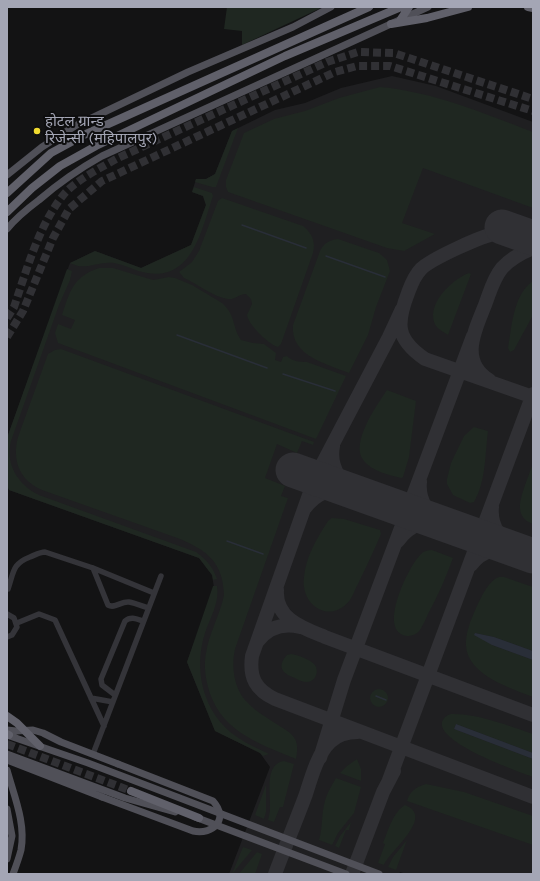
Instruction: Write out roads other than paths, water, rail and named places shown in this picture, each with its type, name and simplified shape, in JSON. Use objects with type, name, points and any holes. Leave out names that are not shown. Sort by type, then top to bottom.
[{"type":"highway","points":[[7,193],[51,153],[86,134],[356,10],[369,7]]},
{"type":"highway","points":[[7,212],[32,188],[60,166],[96,146],[285,56],[401,7]]},
{"type":"highway","points":[[401,19],[409,7]]},
{"type":"highway","points":[[391,24],[427,18],[468,7]]},
{"type":"highway","points":[[528,7],[533,8]]},
{"type":"highway","points":[[7,716],[40,746]]},
{"type":"highway","points":[[131,791],[199,818]]},
{"type":"main road","points":[[7,175],[42,147],[75,126],[188,72],[293,27],[331,7]]},
{"type":"main road","points":[[7,229],[20,215],[63,179],[88,164],[428,7]]},
{"type":"main road","points":[[374,18],[391,24]]},
{"type":"main road","points":[[7,734],[24,730],[33,730],[43,733],[61,742],[213,801],[218,806],[220,811],[218,822],[214,828],[209,831],[193,831],[7,760]]},
{"type":"main road","points":[[7,734],[379,874]]},
{"type":"main road","points":[[7,754],[125,798],[199,818],[346,874]]},
{"type":"main road","points":[[7,770],[19,814],[22,833],[21,851],[13,874]]},
{"type":"main road","points":[[7,809],[12,836],[7,859]]},
{"type":"street","points":[[8,589],[16,567],[20,561],[43,552],[48,552],[93,568],[154,593]]},
{"type":"street","points":[[93,568],[108,605],[113,607],[129,602],[148,608]]},
{"type":"street","points":[[93,754],[161,576]]},
{"type":"street","points":[[7,614],[14,618],[17,622],[16,631],[7,637]]},
{"type":"street","points":[[17,622],[39,614],[55,620],[104,726]]},
{"type":"street","points":[[115,695],[102,685],[101,679],[125,621],[132,618],[143,621]]},
{"type":"street","points":[[91,698],[113,702]]},
{"type":"waterway","points":[[242,225],[306,248]]},
{"type":"waterway","points":[[326,256],[385,277]]},
{"type":"waterway","points":[[177,335],[267,368]]},
{"type":"waterway","points":[[283,374],[335,391]]},
{"type":"waterway","points":[[227,541],[263,554]]},
{"type":"waterway","points":[[376,696],[386,700]]},
{"type":"tunnel","points":[[7,318],[14,307],[29,262],[41,233],[56,205],[70,188],[90,174],[118,158],[327,62],[358,52],[394,53],[533,99]]},
{"type":"tunnel","points":[[7,337],[23,311],[53,238],[69,209],[102,181],[335,72],[357,66],[390,66],[533,111]]},
{"type":"tunnel","points":[[7,744],[131,791]]},
{"type":"place","name":"होटल ग्रान्ड रिजेन्सी (महिपालपुर)","points":[[37,131]]}]
